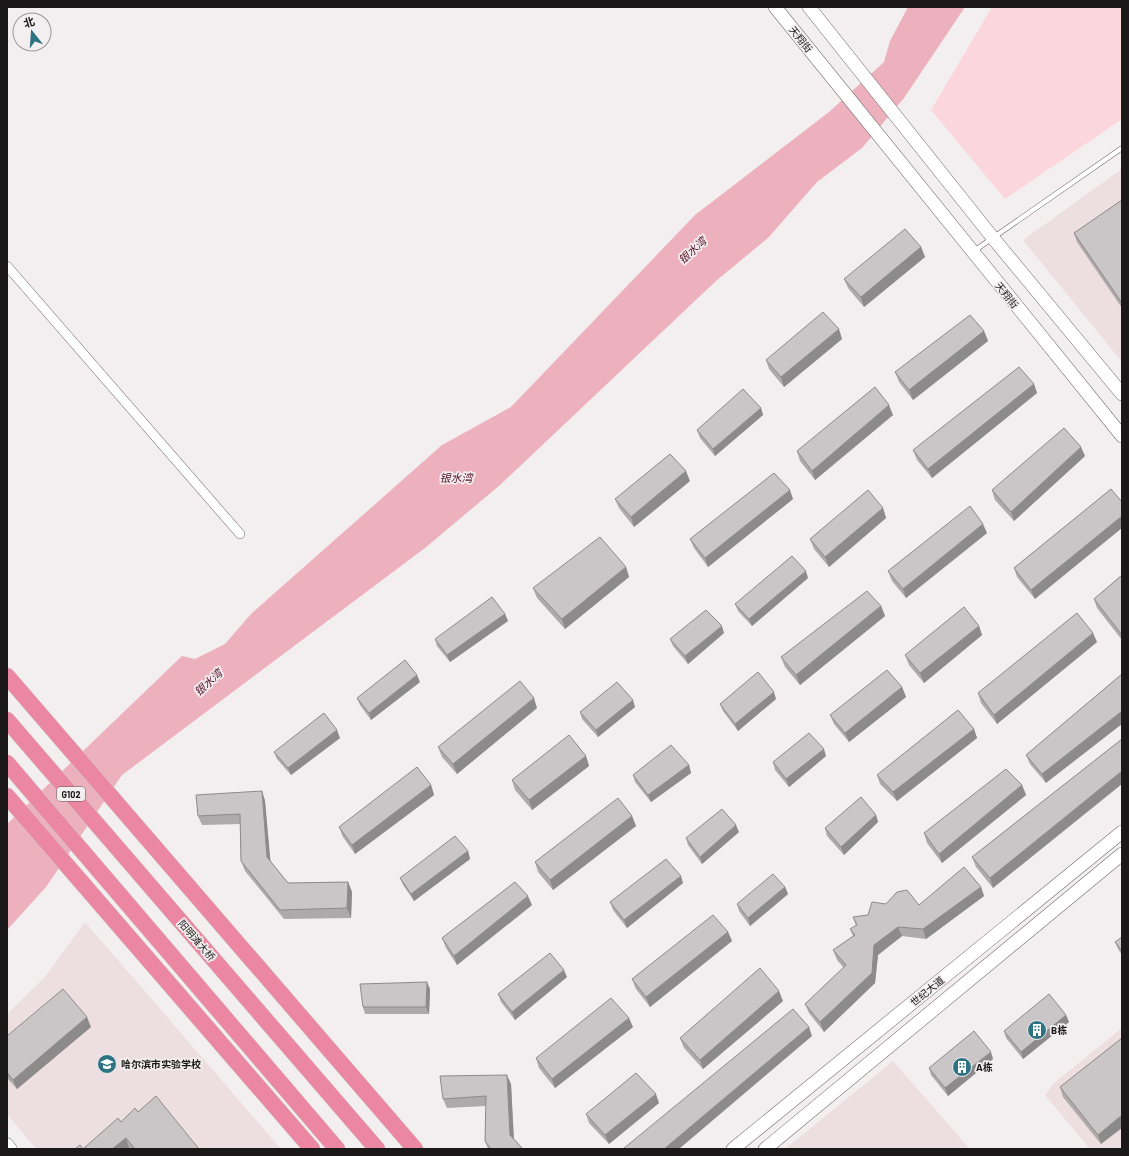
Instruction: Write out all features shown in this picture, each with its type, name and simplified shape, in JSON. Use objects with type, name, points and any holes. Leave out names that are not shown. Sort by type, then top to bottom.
[{"type":"highway","points":[[7,676],[414,1149]]},
{"type":"highway","name":"阳明滩大桥","points":[[12,726],[377,1149]]},
{"type":"highway","name":"G102","points":[[7,763],[337,1149]]},
{"type":"highway","points":[[8,802],[302,1149]]},
{"type":"highway","points":[[81,888],[312,1149]]},
{"type":"main road","name":"天翔街","points":[[775,7],[894,152],[972,252],[1122,436]]},
{"type":"main road","points":[[809,7],[993,238],[1122,394]]},
{"type":"main road","name":"世纪大道","points":[[733,1149],[1122,832]]},
{"type":"main road","name":"世纪大道","points":[[765,1149],[1122,854]]},
{"type":"street","points":[[7,266],[240,534]]},
{"type":"street","points":[[7,1144],[11,1149]]},
{"type":"lane","points":[[972,252],[1122,148]]},
{"type":"shaded area","points":[[992,7],[1122,7],[1122,119],[1005,199],[931,110]]},
{"type":"shaded area","points":[[1122,169],[1122,362],[1023,240]]},
{"type":"shaded area","name":"哈尔滨市实验学校","points":[[85,922],[281,1149],[36,1149],[7,1114],[7,1014],[45,977]]},
{"type":"shaded area","points":[[1122,1028],[1122,1149],[1090,1149],[1045,1095],[1054,1083]]},
{"type":"shaded area","points":[[893,1061],[970,1149],[785,1149]]},
{"type":"water","name":"银水湾","points":[[908,7],[965,7],[904,98],[862,148],[817,182],[768,238],[717,280],[500,485],[425,548],[122,775],[46,887],[7,930],[7,824],[182,656],[195,659],[225,644],[251,614],[442,445],[511,407],[695,215],[829,112],[884,62],[890,41]]},
{"type":"building","points":[[1122,200],[1122,303],[1074,233]]},
{"type":"building","points":[[905,229],[921,247],[861,297],[844,279]]},
{"type":"building","points":[[823,312],[839,329],[781,377],[766,360]]},
{"type":"building","points":[[970,315],[984,331],[909,390],[895,372]]},
{"type":"building","points":[[1019,367],[1034,384],[928,469],[913,450]]},
{"type":"building","points":[[875,387],[889,405],[812,471],[797,451]]},
{"type":"building","points":[[743,389],[761,408],[713,449],[697,430]]},
{"type":"building","points":[[1064,428],[1081,447],[1011,512],[992,490]]},
{"type":"building","points":[[670,454],[686,471],[631,517],[615,499]]},
{"type":"building","points":[[774,473],[790,490],[705,558],[690,539]]},
{"type":"building","points":[[1111,489],[1122,502],[1122,516],[1031,590],[1014,568]]},
{"type":"building","points":[[868,490],[883,508],[825,557],[810,539]]},
{"type":"building","points":[[970,506],[983,524],[903,589],[888,571]]},
{"type":"building","points":[[600,537],[626,567],[562,619],[533,588]]},
{"type":"building","points":[[792,556],[806,571],[749,619],[735,604]]},
{"type":"building","points":[[1122,575],[1122,635],[1094,599]]},
{"type":"building","points":[[867,591],[881,606],[796,675],[781,657]]},
{"type":"building","points":[[492,597],[505,614],[447,655],[435,639]]},
{"type":"building","points":[[964,607],[979,626],[920,673],[905,655]]},
{"type":"building","points":[[706,610],[722,626],[685,656],[670,639]]},
{"type":"building","points":[[1077,613],[1093,633],[994,715],[978,693]]},
{"type":"building","points":[[405,660],[417,675],[369,713],[357,698]]},
{"type":"building","points":[[887,670],[902,687],[845,733],[830,715]]},
{"type":"building","points":[[758,672],[774,692],[735,724],[720,704]]},
{"type":"building","points":[[1122,674],[1122,711],[1042,774],[1026,755]]},
{"type":"building","points":[[520,681],[534,698],[453,764],[438,747]]},
{"type":"building","points":[[617,682],[633,700],[596,730],[580,712]]},
{"type":"building","points":[[958,710],[974,729],[893,792],[877,775]]},
{"type":"building","points":[[324,713],[337,730],[288,768],[274,752]]},
{"type":"building","points":[[809,733],[824,749],[786,779],[773,762]]},
{"type":"building","points":[[569,735],[586,756],[529,800],[512,780]]},
{"type":"building","points":[[1122,739],[1122,771],[990,878],[972,857]]},
{"type":"building","points":[[671,745],[689,765],[648,795],[633,775]]},
{"type":"building","points":[[417,767],[431,785],[352,845],[339,827]]},
{"type":"building","points":[[1006,769],[1022,785],[939,854],[924,833]]},
{"type":"building","points":[[262,791],[267,857],[288,883],[348,882],[347,908],[280,910],[241,861],[240,814],[198,816],[196,795]]},
{"type":"building","points":[[861,797],[876,815],[841,847],[825,828]]},
{"type":"building","points":[[618,798],[632,816],[550,880],[535,862]]},
{"type":"building","points":[[722,809],[736,825],[700,857],[686,838]]},
{"type":"building","points":[[455,836],[468,851],[411,894],[400,878]]},
{"type":"building","points":[[666,859],[681,876],[624,920],[610,902]]},
{"type":"building","points":[[964,867],[981,887],[923,929],[898,927],[874,945],[872,973],[820,1022],[805,1004],[846,965],[833,950],[855,935],[850,929],[857,925],[853,917],[868,915],[872,902],[886,904],[897,892],[907,890],[919,905]]},
{"type":"building","points":[[773,874],[785,887],[748,918],[737,904]]},
{"type":"building","points":[[515,882],[528,896],[454,956],[442,938]]},
{"type":"building","points":[[713,915],[728,932],[646,997],[632,979]]},
{"type":"building","points":[[1122,937],[1122,951],[1115,942]]},
{"type":"building","points":[[550,953],[564,970],[512,1012],[498,994]]},
{"type":"building","points":[[760,968],[779,991],[700,1060],[680,1038]]},
{"type":"building","points":[[427,982],[426,1007],[363,1007],[360,984]]},
{"type":"building","points":[[63,989],[87,1017],[13,1080],[7,1072],[7,1036]]},
{"type":"building","name":"B栋","points":[[1049,994],[1066,1015],[1021,1052],[1004,1031]]},
{"type":"building","points":[[611,998],[629,1018],[552,1079],[536,1058]]},
{"type":"building","points":[[793,1009],[809,1027],[664,1149],[623,1149]]},
{"type":"building","name":"A栋","points":[[974,1031],[991,1052],[945,1088],[929,1068]]},
{"type":"building","points":[[1122,1038],[1122,1115],[1098,1135],[1060,1087]]},
{"type":"building","points":[[636,1073],[656,1094],[605,1135],[586,1114]]},
{"type":"building","points":[[507,1075],[510,1135],[523,1149],[491,1149],[485,1141],[486,1096],[443,1099],[440,1076]]},
{"type":"building","points":[[156,1096],[199,1149],[135,1149],[126,1138],[112,1149],[83,1149],[118,1118],[121,1122],[135,1108],[138,1112]]},
{"type":"building","points":[[80,1145],[83,1149],[75,1149]]},
{"type":"place","name":"B栋","points":[[1037,1030]]},
{"type":"place","name":"哈尔滨市实验学校","points":[[107,1064]]},
{"type":"place","name":"A栋","points":[[962,1067]]}]
